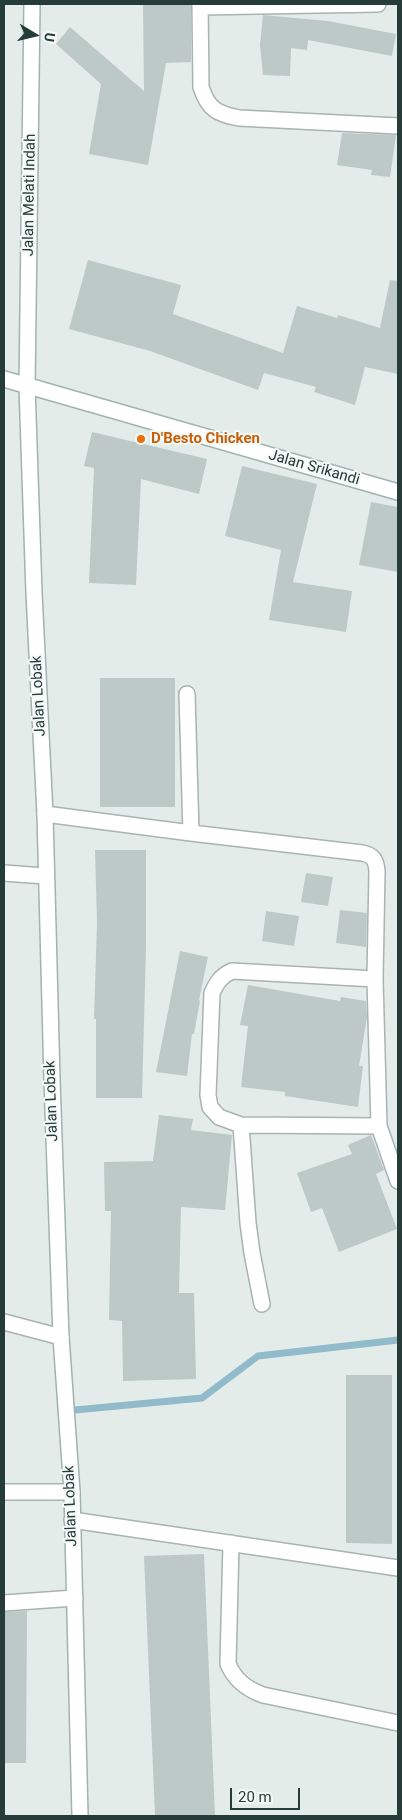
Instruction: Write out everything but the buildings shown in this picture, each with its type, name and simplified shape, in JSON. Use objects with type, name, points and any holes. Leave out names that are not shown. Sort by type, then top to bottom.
[{"type":"street","name":"Jalan Melati Indah","points":[[27,386],[32,4]]},
{"type":"street","points":[[378,4],[200,5],[201,87],[205,100],[213,108],[224,115],[239,118],[398,126]]},
{"type":"street","name":"Jalan Srikandi","points":[[4,379],[398,492]]},
{"type":"street","name":"Jalan Lobak","points":[[27,386],[34,593],[45,814],[45,876],[61,1337],[72,1492],[80,1816]]},
{"type":"street","points":[[187,694],[191,833]]},
{"type":"street","points":[[45,814],[362,852],[374,858],[377,863],[375,979],[379,1126],[398,1181]]},
{"type":"street","points":[[4,873],[45,876]]},
{"type":"street","points":[[375,979],[232,971],[223,975],[216,982],[212,993],[208,1095],[210,1107],[220,1117],[241,1125],[379,1126]]},
{"type":"street","points":[[241,1125],[248,1223],[262,1304]]},
{"type":"street","points":[[4,1322],[61,1337]]},
{"type":"street","points":[[4,1492],[72,1492]]},
{"type":"street","points":[[72,1520],[398,1568]]},
{"type":"street","points":[[231,1543],[228,1664],[239,1682],[251,1691],[263,1695],[398,1723]]},
{"type":"street","points":[[4,1603],[75,1598]]},
{"type":"waterway","points":[[75,1410],[202,1398],[258,1356],[398,1340]]},
{"type":"place","name":"D'Besto Chicken","points":[[141,439]]}]
